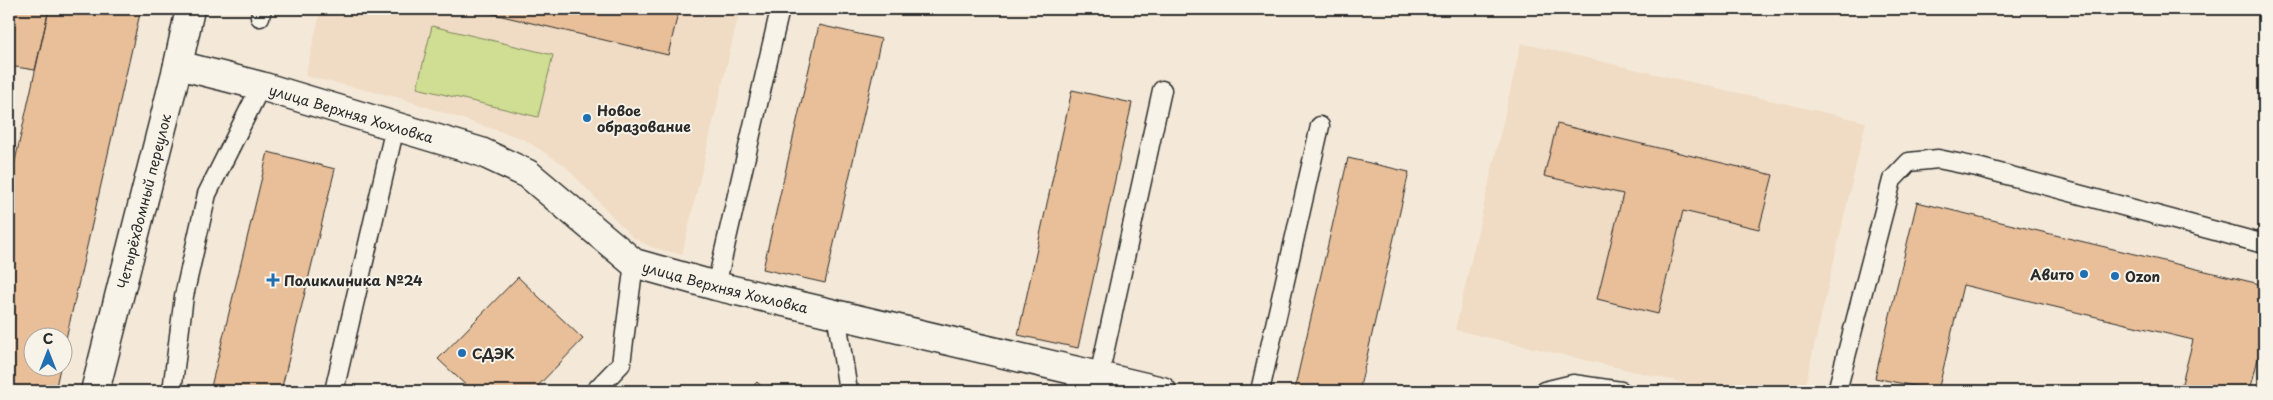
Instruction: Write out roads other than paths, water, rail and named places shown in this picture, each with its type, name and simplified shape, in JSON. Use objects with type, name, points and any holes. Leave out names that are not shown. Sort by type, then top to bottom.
[{"type":"street","name":"Четырёхдомный переулок","points":[[95,391],[178,65],[190,9]]},
{"type":"street","name":"улица Верхняя Хохловка","points":[[178,65],[261,86],[481,152],[528,174],[634,263],[716,286],[836,313],[1084,379],[1162,391]]},
{"type":"lane","points":[[716,286],[780,9]]},
{"type":"lane","points":[[172,391],[184,296],[207,194],[261,86]]},
{"type":"lane","points":[[1084,379],[1162,90]]},
{"type":"lane","points":[[1260,391],[1320,126]]},
{"type":"lane","points":[[334,391],[395,127]]},
{"type":"lane","points":[[1837,391],[1892,180],[1909,162],[1938,159],[1977,166],[2264,244]]},
{"type":"lane","points":[[595,391],[621,364],[634,263]]},
{"type":"lane","points":[[836,313],[848,391]]},
{"type":"lane","points":[[1544,391],[1573,384],[1621,391]]},
{"type":"place","name":"Новое образование","points":[[587,118]]},
{"type":"place","name":"Авито","points":[[2084,274]]},
{"type":"place","name":"Ozon","points":[[2115,276]]},
{"type":"place","name":"Поликлиника №24","points":[[273,280]]},
{"type":"place","name":"СДЭК","points":[[462,353]]}]
